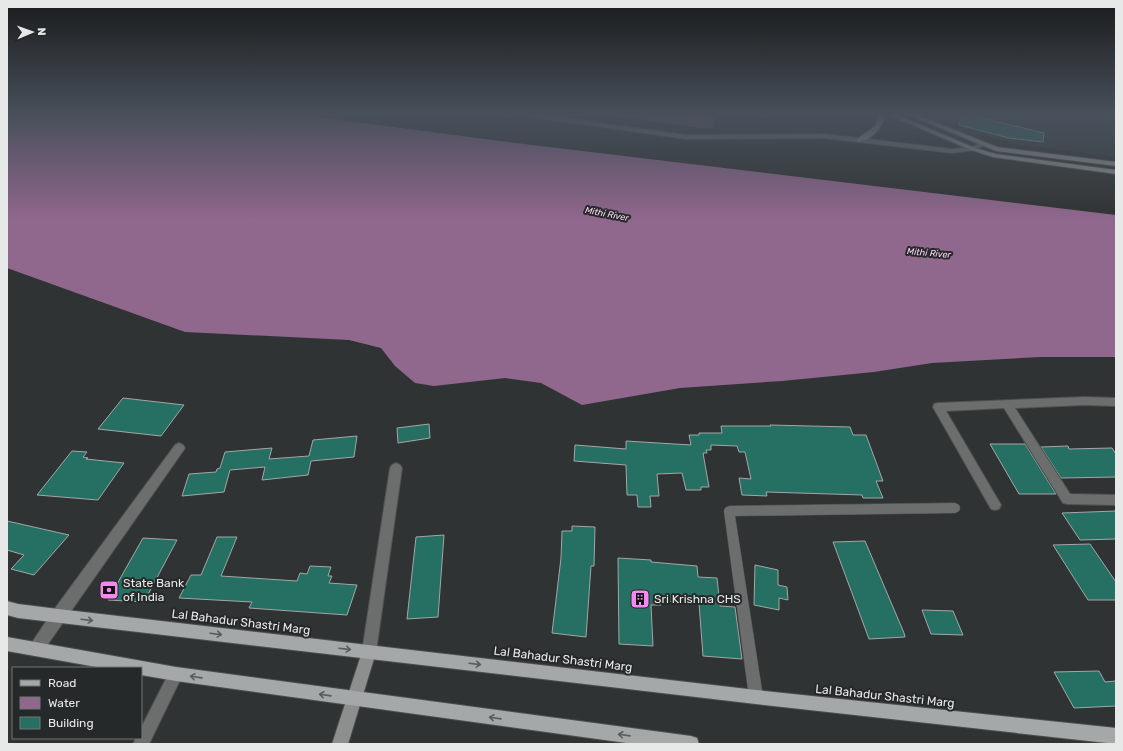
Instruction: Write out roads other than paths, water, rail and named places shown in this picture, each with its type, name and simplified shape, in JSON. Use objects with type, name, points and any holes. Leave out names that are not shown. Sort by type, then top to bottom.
[{"type":"main road","name":"Lal Bahadur Shastri Marg","points":[[7,608],[18,611],[58,616],[756,697],[1116,736]]},
{"type":"main road","points":[[7,644],[137,667]]},
{"type":"main road","points":[[142,668],[353,699],[691,744]]},
{"type":"street","points":[[976,150],[995,156],[1116,172]]},
{"type":"street","points":[[1004,150],[1116,164]]},
{"type":"street","points":[[995,505],[938,407],[1084,401],[1116,402]]},
{"type":"street","points":[[1007,404],[1067,499],[1116,500]]},
{"type":"street","points":[[36,649],[58,616],[179,448]]},
{"type":"street","points":[[340,744],[369,652],[396,468]]},
{"type":"street","points":[[141,744],[176,674]]},
{"type":"lane","points":[[756,697],[729,511],[955,508]]},
{"type":"water","name":"Mithi River","points":[[7,150],[575,150],[1116,215],[1116,357],[1040,357],[932,363],[874,372],[782,381],[680,388],[582,405],[541,383],[505,378],[434,386],[415,383],[395,366],[381,348],[349,340],[185,332],[7,268]]},
{"type":"place","name":"State Bank of India","points":[[109,590]]},
{"type":"place","name":"Sri Krishna CHS","points":[[640,599]]}]
